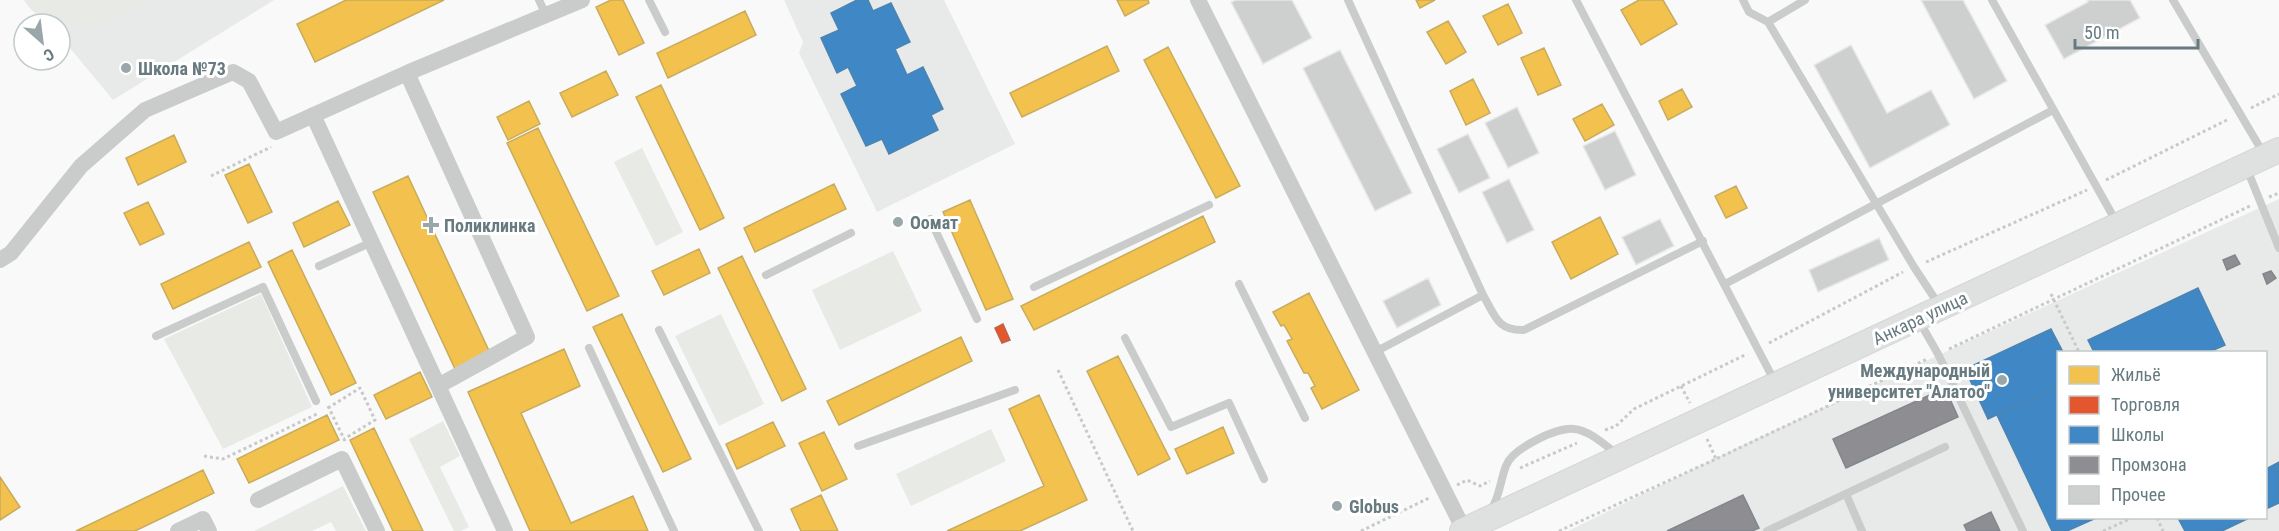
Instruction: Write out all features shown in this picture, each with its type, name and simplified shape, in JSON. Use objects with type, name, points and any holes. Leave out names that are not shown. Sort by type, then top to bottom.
[{"type":"main road","name":"Анкара улица","points":[[1469,528],[2263,157]]},
{"type":"street","points":[[0,260],[11,253],[81,166],[145,110],[233,72],[249,81],[276,132],[543,8],[582,0]]},
{"type":"street","points":[[1198,0],[1444,491],[1469,528]]},
{"type":"street","points":[[407,73],[526,337],[438,386]]},
{"type":"street","points":[[313,114],[505,531]]},
{"type":"street","points":[[258,500],[342,459],[376,531]]},
{"type":"street","points":[[178,531],[203,519],[209,531]]},
{"type":"lane","points":[[649,0],[665,32]]},
{"type":"lane","points":[[1347,0],[1483,295],[1501,326],[1512,331],[1524,330],[1703,242]]},
{"type":"lane","points":[[1576,0],[1776,384]]},
{"type":"lane","points":[[1743,0],[1749,12],[1768,22],[1914,267],[1941,308]]},
{"type":"lane","points":[[1768,22],[1805,0]]},
{"type":"lane","points":[[1992,0],[2118,225]]},
{"type":"lane","points":[[2174,0],[2241,113],[2263,157],[2261,201],[2279,248]]},
{"type":"lane","points":[[1725,284],[2053,110]]},
{"type":"lane","points":[[1034,287],[1209,205]]},
{"type":"lane","points":[[930,219],[977,319]]},
{"type":"lane","points":[[766,275],[851,233]]},
{"type":"lane","points":[[319,266],[372,242]]},
{"type":"lane","points":[[1239,284],[1305,418]]},
{"type":"lane","points":[[156,336],[263,287],[320,399]]},
{"type":"lane","points":[[1375,352],[1483,295]]},
{"type":"lane","points":[[1918,318],[1938,354],[2022,531]]},
{"type":"lane","points":[[659,330],[759,531]]},
{"type":"lane","points":[[1125,338],[1171,427],[1229,404],[1264,479]]},
{"type":"lane","points":[[589,348],[674,531]]},
{"type":"lane","points":[[858,446],[1015,390]]},
{"type":"lane","points":[[1469,528],[1490,513],[1496,502],[1506,464],[1515,453],[1557,431],[1574,429],[1592,436],[1621,457]]},
{"type":"lane","points":[[1767,531],[1945,447]]},
{"type":"lane","points":[[1846,494],[1862,531]]},
{"type":"path","points":[[1361,531],[1467,480],[1480,486],[1616,426],[1634,409],[1759,349],[1914,267],[2096,186],[2279,94]]},
{"type":"path","points":[[211,176],[280,142]]},
{"type":"path","points":[[1559,531],[2279,193]]},
{"type":"path","points":[[2051,294],[2079,351]]},
{"type":"path","points":[[1058,370],[1133,531]]},
{"type":"path","points":[[204,456],[223,459],[329,408],[360,388],[375,420],[344,439],[329,408],[320,399]]},
{"type":"path","points":[[2103,531],[2130,519]]},
{"type":"shaded area","points":[[24,0],[143,0],[103,24],[82,28],[72,27],[72,12],[35,12]]},
{"type":"shaded area","name":"Школа №73","points":[[31,0],[274,0],[113,100],[72,50],[72,12],[41,12]]},
{"type":"shaded area","points":[[784,0],[944,0],[1015,144],[877,212],[799,53],[803,42]]},
{"type":"shaded area","points":[[642,148],[683,232],[656,246],[614,162]]},
{"type":"shaded area","points":[[2279,199],[2279,531],[1568,531],[1747,443]]},
{"type":"shaded area","points":[[893,251],[922,311],[840,350],[812,290]]},
{"type":"shaded area","points":[[261,294],[312,407],[223,449],[164,339]]},
{"type":"shaded area","points":[[721,314],[764,404],[719,426],[675,336]]},
{"type":"shaded area","points":[[443,421],[460,456],[440,467],[469,527],[461,531],[454,531],[409,439]]},
{"type":"shaded area","points":[[991,429],[1006,461],[911,506],[896,474]]},
{"type":"shaded area","points":[[343,486],[366,531],[336,531],[331,522],[312,531],[254,531]]},
{"type":"building: Жильё","points":[[346,0],[444,0],[315,62],[297,24]]},
{"type":"building: Жильё","points":[[611,0],[623,0],[644,43],[619,55],[596,7]]},
{"type":"building: Жильё","points":[[1117,0],[1148,0],[1149,3],[1125,16]]},
{"type":"building: Жильё","points":[[1416,0],[1435,0],[1420,8]]},
{"type":"building: Жильё","points":[[1639,0],[1663,0],[1677,24],[1641,45],[1621,10]]},
{"type":"building: Жильё","points":[[1508,4],[1522,33],[1498,45],[1483,16]]},
{"type":"building: Жильё","points":[[745,11],[756,35],[668,78],[657,53]]},
{"type":"building: Жильё","points":[[1448,21],[1466,52],[1446,64],[1427,32]]},
{"type":"building: Жильё","points":[[1107,46],[1119,71],[1022,117],[1010,93]]},
{"type":"building: Жильё","points":[[1168,47],[1240,186],[1216,198],[1144,60]]},
{"type":"building: Жильё","points":[[1544,48],[1561,85],[1538,95],[1521,58]]},
{"type":"building: Жильё","points":[[606,71],[618,95],[572,117],[560,93]]},
{"type":"building: Жильё","points":[[1473,79],[1490,113],[1466,125],[1450,91]]},
{"type":"building: Жильё","points":[[661,85],[724,218],[700,230],[636,97]]},
{"type":"building: Жильё","points":[[1682,89],[1692,107],[1668,120],[1659,101]]},
{"type":"building: Жильё","points":[[529,101],[540,124],[508,140],[497,117]]},
{"type":"building: Жильё","points":[[1602,104],[1614,125],[1585,141],[1573,119]]},
{"type":"building: Жильё","points":[[538,128],[619,296],[587,311],[507,143]]},
{"type":"building: Жильё","points":[[174,135],[186,162],[138,185],[126,158]]},
{"type":"building: Жильё","points":[[249,164],[272,212],[248,223],[225,175]]},
{"type":"building: Жильё","points":[[408,176],[490,353],[455,369],[373,192]]},
{"type":"building: Жильё","points":[[834,184],[846,209],[755,252],[744,228]]},
{"type":"building: Жильё","points":[[1736,186],[1747,208],[1726,218],[1715,196]]},
{"type":"building: Жильё","points":[[970,200],[1013,299],[986,310],[943,212]]},
{"type":"building: Жильё","points":[[338,201],[350,225],[304,247],[293,223]]},
{"type":"building: Жильё","points":[[148,202],[164,234],[140,245],[124,213]]},
{"type":"building: Жильё","points":[[1203,216],[1215,242],[1034,330],[1021,306]]},
{"type":"building: Жильё","points":[[1600,217],[1618,254],[1571,279],[1552,242]]},
{"type":"building: Жильё","points":[[249,242],[261,267],[173,309],[161,284]]},
{"type":"building: Жильё","points":[[699,249],[710,273],[664,295],[652,271]]},
{"type":"building: Жильё","points":[[292,250],[356,383],[331,395],[268,262]]},
{"type":"building: Жильё","points":[[742,256],[806,389],[782,401],[718,268]]},
{"type":"building: Жильё","points":[[1309,293],[1359,390],[1322,409],[1311,388],[1315,386],[1308,373],[1304,373],[1287,341],[1292,339],[1273,312]]},
{"type":"building: Жильё","points":[[622,314],[691,459],[663,472],[593,327]]},
{"type":"building: Жильё","points":[[961,337],[972,361],[839,425],[827,401]]},
{"type":"building: Жильё","points":[[564,349],[580,386],[521,413],[571,523],[633,496],[648,531],[530,531],[468,392]]},
{"type":"building: Жильё","points":[[1118,356],[1170,459],[1138,475],[1087,371]]},
{"type":"building: Жильё","points":[[420,372],[432,397],[386,419],[374,395]]},
{"type":"building: Жильё","points":[[1039,395],[1087,500],[1020,531],[947,531],[1044,486],[1009,409]]},
{"type":"building: Жильё","points":[[327,415],[339,440],[249,483],[237,459]]},
{"type":"building: Жильё","points":[[773,422],[785,446],[737,469],[726,444]]},
{"type":"building: Жильё","points":[[1223,427],[1234,453],[1187,474],[1175,449]]},
{"type":"building: Жильё","points":[[374,428],[423,531],[393,531],[350,440]]},
{"type":"building: Жильё","points":[[824,432],[847,479],[822,491],[799,443]]},
{"type":"building: Жильё","points":[[203,470],[214,493],[135,531],[76,531]]},
{"type":"building: Жильё","points":[[0,477],[20,507],[0,520]]},
{"type":"building: Жильё","points":[[821,495],[838,531],[801,531],[791,509]]},
{"type":"building: Торговля","points":[[1003,324],[1010,340],[1002,343],[995,328]]},
{"type":"building: Школы","points":[[857,0],[868,0],[873,11],[891,3],[910,42],[895,49],[907,75],[923,67],[943,109],[931,115],[938,130],[889,154],[882,139],[866,146],[841,94],[857,86],[848,67],[837,73],[821,38],[839,30],[831,13]]},
{"type":"building: Школы","points":[[2198,288],[2225,345],[2211,351],[2094,351],[2088,340]]},
{"type":"building: Школы","points":[[2051,329],[2062,351],[2057,351],[2057,386],[1988,419],[1965,369]]},
{"type":"building: Школы","points":[[2057,386],[2057,519],[2094,519],[2067,531],[2052,531],[1997,415]]},
{"type":"building: Школы","points":[[2279,462],[2279,503],[2267,509],[2267,468]]},
{"type":"building: Школы","points":[[2179,519],[2247,519],[2222,531],[2185,531]]},
{"type":"building: Промзона","points":[[2235,255],[2240,264],[2227,270],[2223,260]]},
{"type":"building: Промзона","points":[[2271,271],[2276,278],[2267,284],[2263,274]]},
{"type":"building: Промзона","points":[[1945,388],[1958,417],[1846,468],[1833,439]]},
{"type":"building: Промзона","points":[[1743,495],[1759,528],[1752,531],[1667,531]]},
{"type":"building: Промзона","points":[[1991,512],[2000,531],[1967,531],[1964,525]]},
{"type":"building: Прочее","points":[[1236,0],[1292,0],[1312,38],[1263,64],[1231,2]]},
{"type":"building: Прочее","points":[[1921,0],[1963,0],[2007,81],[1974,99]]},
{"type":"building: Прочее","points":[[2087,0],[2130,0],[2140,18],[2064,59],[2045,25],[2088,2]]},
{"type":"building: Прочее","points":[[1851,45],[1887,113],[1931,90],[1950,125],[1870,168],[1814,65]]},
{"type":"building: Прочее","points":[[1340,50],[1412,193],[1375,211],[1303,68]]},
{"type":"building: Прочее","points":[[1517,107],[1539,153],[1508,168],[1485,123]]},
{"type":"building: Прочее","points":[[1615,131],[1636,175],[1605,190],[1583,146]]},
{"type":"building: Прочее","points":[[1468,134],[1490,178],[1459,193],[1437,149]]},
{"type":"building: Прочее","points":[[1509,179],[1534,230],[1507,243],[1482,192]]},
{"type":"building: Прочее","points":[[1660,219],[1674,246],[1636,265],[1622,237]]},
{"type":"building: Прочее","points":[[1879,238],[1889,260],[1818,292],[1809,270]]},
{"type":"building: Прочее","points":[[1428,278],[1441,305],[1397,328],[1383,301]]},
{"type":"place","name":"Школа №73","points":[[126,68]]},
{"type":"place","name":"Оомат","points":[[898,222]]},
{"type":"place","name":"Поликлинка","points":[[431,225]]},
{"type":"place","name":"Международный университет \"Алатоо\"","points":[[2002,380]]},
{"type":"place","name":"Globus","points":[[1337,506]]}]
